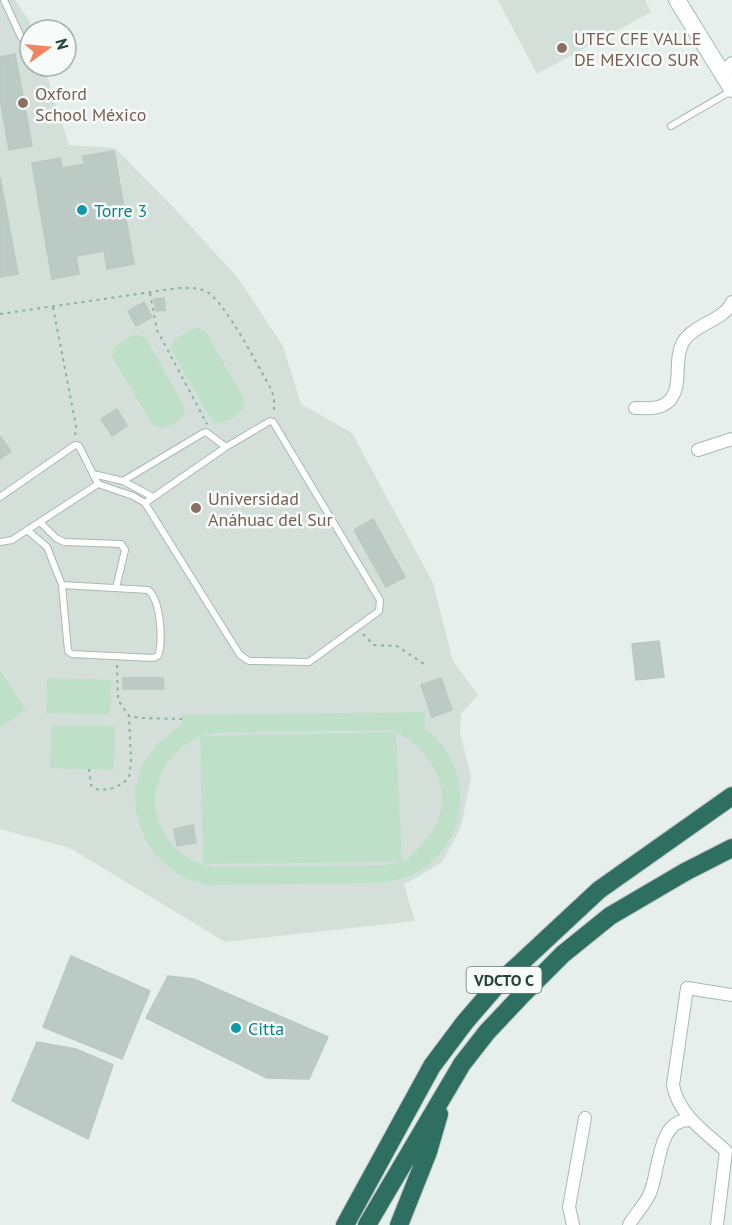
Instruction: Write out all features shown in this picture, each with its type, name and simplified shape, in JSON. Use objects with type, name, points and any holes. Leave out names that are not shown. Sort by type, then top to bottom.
[{"type":"highway","name":"VDCTO C","points":[[345,1225],[432,1066],[471,1014],[497,986],[599,890],[732,796]]},
{"type":"highway","name":"VDCTO C","points":[[367,1225],[439,1100],[462,1064],[487,1032],[563,954],[610,916],[685,872],[732,848]]},
{"type":"highway","points":[[399,1225],[428,1152],[438,1118],[439,1100]]},
{"type":"main road","points":[[677,0],[728,69],[732,90]]},
{"type":"street","points":[[635,408],[659,408],[670,400],[677,384],[680,348],[685,339],[694,330],[728,310],[732,303]]},
{"type":"street","points":[[698,450],[732,439]]},
{"type":"street","points":[[717,1225],[726,1151],[690,1120],[675,1096],[673,1084],[687,988],[732,996]]},
{"type":"street","points":[[573,1225],[569,1208],[585,1118]]},
{"type":"street","points":[[629,1225],[651,1192],[667,1132],[675,1124],[683,1120],[690,1120]]},
{"type":"lane","points":[[4,0],[18,30]]},
{"type":"lane","points":[[671,126],[732,90]]},
{"type":"lane","points":[[0,497],[75,445],[79,446],[98,484],[134,496],[145,503],[240,655],[249,661],[309,662],[379,611],[380,600],[273,422],[267,421],[145,503]]},
{"type":"lane","points":[[123,481],[203,432],[207,432],[226,447]]},
{"type":"lane","points":[[93,474],[123,481],[153,496]]},
{"type":"lane","points":[[0,542],[12,540],[98,484]]},
{"type":"lane","points":[[40,522],[56,538],[64,542],[124,546],[116,588]]},
{"type":"lane","points":[[27,530],[47,547],[62,585],[68,651],[72,654],[116,657],[153,658],[158,656],[160,621],[151,592],[62,585]]},
{"type":"path","points":[[0,314],[179,288],[198,288],[209,293],[221,305],[270,387],[274,397],[273,422]]},
{"type":"path","points":[[150,292],[158,330],[206,418],[207,432]]},
{"type":"path","points":[[53,307],[76,426],[75,445]]},
{"type":"path","points":[[358,626],[374,645],[397,646],[424,664]]},
{"type":"path","points":[[90,769],[92,785],[95,789],[119,787],[129,778],[131,761],[129,716],[118,700],[116,657]]},
{"type":"path","points":[[129,716],[182,719]]},
{"type":"shaded area","name":"Universidad Anáhuac del Sur","points":[[0,0],[15,0],[27,18],[18,18],[18,78],[48,78],[69,145],[115,148],[238,278],[283,346],[301,404],[352,433],[433,583],[453,661],[478,695],[461,714],[460,733],[471,777],[461,827],[442,862],[404,885],[415,921],[225,942],[70,848],[0,829]]},
{"type":"shaded area","points":[[498,0],[645,0],[651,12],[537,74]]},
{"type":"green space","points":[[197,327],[206,332],[244,399],[239,413],[225,422],[215,423],[209,416],[170,347],[175,339]]},
{"type":"green space","points":[[135,334],[146,338],[184,406],[185,413],[170,426],[161,428],[152,424],[112,356],[117,345]]},
{"type":"green space","points":[[0,670],[26,710],[0,727]]},
{"type":"green space","points":[[47,678],[111,680],[110,715],[46,713]]},
{"type":"green space","points":[[425,712],[425,728],[447,752],[460,785],[458,820],[451,837],[442,851],[429,864],[414,874],[379,883],[208,885],[186,878],[161,861],[151,848],[143,834],[135,802],[140,770],[155,747],[182,724],[182,715]],"holes":[[[390,730],[396,732],[200,736],[214,733]],[[396,732],[411,741],[424,753],[433,766],[440,781],[442,797],[440,813],[434,828],[416,851],[402,862]],[[200,736],[203,864],[178,850],[165,835],[158,818],[155,800],[158,782],[166,764],[181,749]],[[401,862],[386,865],[214,867],[204,864]]]},
{"type":"green space","points":[[51,725],[115,726],[114,770],[50,768]]},
{"type":"building","points":[[15,54],[32,146],[9,150],[0,98],[0,57]]},
{"type":"building","name":"Torre 3","points":[[114,151],[134,264],[107,269],[104,251],[76,256],[79,274],[52,279],[32,163],[60,158],[62,168],[85,164],[83,156]]},
{"type":"building","points":[[0,177],[18,274],[0,277]]},
{"type":"building","points":[[164,298],[165,310],[156,311],[154,299]]},
{"type":"building","points":[[144,302],[152,317],[136,326],[128,311]]},
{"type":"building","points":[[117,409],[127,426],[112,436],[101,419]]},
{"type":"building","points":[[0,436],[11,451],[0,459]]},
{"type":"building","points":[[373,519],[405,577],[386,587],[354,530]]},
{"type":"building","points":[[659,641],[664,677],[636,680],[632,644]]},
{"type":"building","points":[[123,678],[163,678],[164,689],[123,689]]},
{"type":"building","points":[[441,678],[452,710],[432,717],[421,685]]},
{"type":"building","points":[[193,825],[196,843],[177,846],[174,829]]},
{"type":"building","points":[[71,956],[150,991],[122,1059],[43,1027]]},
{"type":"building","name":"Citta","points":[[168,976],[194,979],[328,1037],[309,1079],[267,1078],[146,1018]]},
{"type":"building","points":[[37,1042],[76,1049],[113,1065],[88,1139],[12,1101]]},
{"type":"place","name":"UTEC CFE VALLE DE MEXICO SUR","points":[[562,48]]},
{"type":"place","name":"Oxford School México","points":[[23,103]]},
{"type":"place","name":"Torre 3","points":[[82,210]]},
{"type":"place","name":"Universidad Anáhuac del Sur","points":[[196,508]]},
{"type":"place","name":"Citta","points":[[236,1028]]}]
